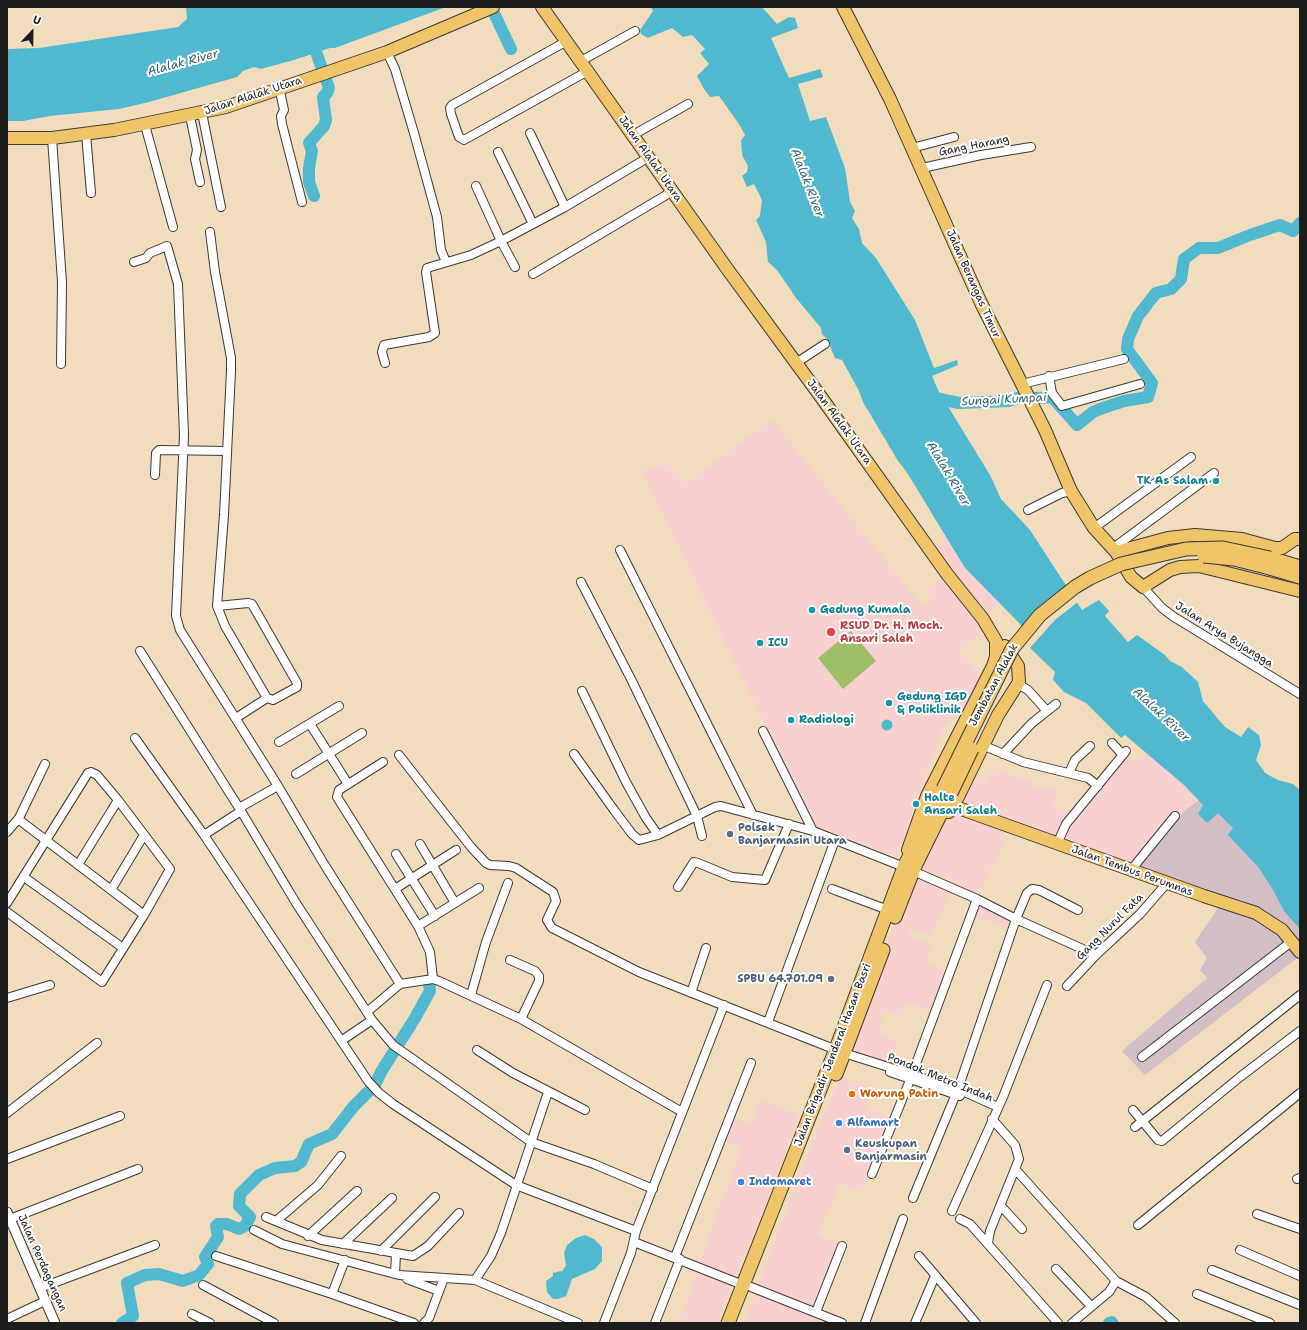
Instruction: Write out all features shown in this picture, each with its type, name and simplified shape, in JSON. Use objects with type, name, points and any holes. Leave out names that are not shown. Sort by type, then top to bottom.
[{"type":"highway","name":"Jembatan Alalak","points":[[949,796],[1012,649],[1040,615],[1075,587],[1090,578],[1121,564],[1181,550],[1223,548],[1268,563]]},
{"type":"highway","points":[[1268,563],[1300,567]]},
{"type":"highway","points":[[1268,563],[1300,577]]},
{"type":"highway","name":"Jalan Brigadir Jenderal Hasan Basri","points":[[840,1051],[888,910],[909,866],[949,796]]},
{"type":"highway","name":"Jalan Brigadir Jenderal Hasan Basri","points":[[728,1323],[747,1286],[840,1051],[909,866]]},
{"type":"highway","name":"Jalan Brigadir Jenderal Hasan Basri","points":[[737,1323],[747,1286]]},
{"type":"main road","name":"Jalan Alalak Utara","points":[[542,7],[568,41],[728,270],[796,362],[947,574],[983,619],[1001,648],[1018,666],[1018,684]]},
{"type":"main road","name":"Jalan Berangas Timur","points":[[843,7],[890,99],[981,303],[1033,407],[1071,491],[1094,528],[1114,551],[1131,577],[1143,587]]},
{"type":"main road","name":"Jalan Alalak Utara","points":[[7,138],[52,138],[86,134],[196,114],[242,102],[279,87],[387,52],[490,8]]},
{"type":"main road","points":[[1114,551],[1168,538],[1195,535],[1242,539],[1275,548],[1282,548],[1295,539],[1300,539]]},
{"type":"main road","points":[[1143,587],[1150,581],[1170,570],[1194,566],[1213,569],[1300,591]]},
{"type":"main road","points":[[909,866],[912,836],[927,796],[984,686],[1001,648]]},
{"type":"main road","points":[[909,866],[949,796],[982,745],[998,715],[1018,684]]},
{"type":"main road","name":"Jalan Tembus Perumnas","points":[[949,796],[1057,844],[1256,913],[1275,924],[1300,952]]},
{"type":"street","points":[[568,41],[452,106],[450,108],[451,114],[459,137],[464,140],[585,66],[635,32]]},
{"type":"street","points":[[387,52],[395,69],[416,141],[437,217],[441,250],[446,262]]},
{"type":"street","points":[[279,87],[284,110],[281,116],[282,124],[302,202]]},
{"type":"street","points":[[633,135],[688,104]]},
{"type":"street","points":[[196,114],[197,150],[195,159],[200,182]]},
{"type":"street","points":[[196,114],[221,207]]},
{"type":"street","points":[[145,124],[173,227]]},
{"type":"street","points":[[530,133],[565,208]]},
{"type":"street","points":[[86,134],[91,193]]},
{"type":"street","points":[[912,148],[954,137]]},
{"type":"street","points":[[52,138],[63,289],[61,364]]},
{"type":"street","name":"Gang Harang","points":[[922,168],[981,155],[1031,147]]},
{"type":"street","points":[[498,152],[534,224]]},
{"type":"street","points":[[385,363],[382,352],[384,346],[428,337],[435,333],[426,272],[429,267],[471,255],[501,241],[565,208],[649,158]]},
{"type":"street","points":[[476,186],[501,241],[515,267]]},
{"type":"street","points":[[533,274],[673,191]]},
{"type":"street","points":[[210,232],[215,272],[231,358],[224,515],[217,606],[225,626],[267,698],[273,700],[297,687],[297,683],[252,604],[248,603],[217,606]]},
{"type":"street","points":[[134,262],[146,258],[150,253],[166,246],[178,284],[184,449],[176,616],[180,630],[278,786],[324,864],[400,984]]},
{"type":"street","points":[[796,362],[825,344]]},
{"type":"street","points":[[1024,389],[1049,376],[1124,359]]},
{"type":"street","points":[[1049,376],[1052,393],[1062,406],[1140,384]]},
{"type":"street","points":[[155,475],[158,452],[184,449],[227,451]]},
{"type":"street","points":[[1094,528],[1191,457]]},
{"type":"street","points":[[1114,551],[1214,473]]},
{"type":"street","points":[[1028,510],[1062,493],[1071,491]]},
{"type":"street","points":[[620,550],[753,815]]},
{"type":"street","points":[[581,582],[629,675],[697,816],[702,836]]},
{"type":"street","name":"Jalan Arya Bujangga","points":[[1143,587],[1162,608],[1174,617],[1300,694]]},
{"type":"street","points":[[140,651],[240,809],[296,903],[372,1020],[396,1047],[531,1142],[594,1164],[653,1189]]},
{"type":"street","points":[[1018,684],[1028,690],[1047,711]]},
{"type":"street","points":[[582,691],[626,782],[646,818],[658,835]]},
{"type":"street","points":[[236,718],[267,698]]},
{"type":"street","points":[[1003,754],[1032,723],[1056,704]]},
{"type":"street","points":[[279,742],[339,706]]},
{"type":"street","points":[[310,724],[348,784]]},
{"type":"street","points":[[763,731],[813,831]]},
{"type":"street","points":[[296,774],[329,755],[362,733]]},
{"type":"street","points":[[135,738],[204,835],[341,1041],[379,1093],[516,1185],[636,1231]]},
{"type":"street","points":[[1057,844],[1066,824],[1125,753],[1112,743]]},
{"type":"street","points":[[982,745],[1023,762],[1088,778],[1098,786]]},
{"type":"street","points":[[1069,773],[1075,760],[1090,746]]},
{"type":"street","name":"Pondok Metro Indah","points":[[399,754],[486,863],[490,865],[516,868],[553,892],[556,901],[547,920],[552,928],[639,972],[840,1051],[877,1064],[885,1070],[957,1092],[995,1113]]},
{"type":"street","points":[[574,754],[636,838],[647,839],[658,835],[715,807],[721,806],[813,831],[909,866],[1016,920],[1096,955]]},
{"type":"street","points":[[383,762],[339,790],[338,798],[418,926],[430,952],[432,979]]},
{"type":"street","points":[[7,832],[18,819],[45,764]]},
{"type":"street","points":[[7,904],[88,773],[94,772],[97,775],[118,800],[170,869],[104,981],[100,982],[7,912]]},
{"type":"street","points":[[204,835],[240,809],[278,786]]},
{"type":"street","points":[[78,865],[118,800]]},
{"type":"street","points":[[1131,870],[1175,816]]},
{"type":"street","points":[[18,819],[144,915]]},
{"type":"street","points":[[678,887],[694,862],[698,862],[732,877],[765,880],[789,824]]},
{"type":"street","points":[[111,890],[144,835]]},
{"type":"street","points":[[768,1022],[835,840]]},
{"type":"street","points":[[420,844],[455,903]]},
{"type":"street","points":[[395,889],[456,850]]},
{"type":"street","points":[[396,854],[435,916]]},
{"type":"street","points":[[24,877],[123,948]]},
{"type":"street","points":[[470,995],[486,942],[508,883]]},
{"type":"street","name":"Gang Nurul Fata","points":[[1067,986],[1096,955],[1140,914],[1167,883]]},
{"type":"street","points":[[418,926],[479,888]]},
{"type":"street","points":[[913,1198],[957,1092],[1016,920],[1028,893],[1032,888],[1078,910]]},
{"type":"street","points":[[832,889],[888,910]]},
{"type":"street","points":[[872,1174],[911,1077],[977,899]]},
{"type":"street","points":[[1142,1057],[1291,942]]},
{"type":"street","points":[[691,993],[706,948]]},
{"type":"street","points":[[510,960],[535,971],[539,976],[539,981],[521,1019]]},
{"type":"street","points":[[367,1012],[400,984],[432,979],[521,1019],[682,1112]]},
{"type":"street","points":[[952,1212],[995,1113],[1047,985]]},
{"type":"street","points":[[7,998],[50,986]]},
{"type":"street","points":[[1135,1127],[1300,995]]},
{"type":"street","points":[[604,1323],[634,1242],[636,1231],[724,1005]]},
{"type":"street","points":[[341,1041],[372,1020]]},
{"type":"street","points":[[1133,1110],[1158,1140],[1162,1141],[1240,1077],[1300,1031]]},
{"type":"street","points":[[7,1113],[97,1043]]},
{"type":"street","points":[[477,1050],[548,1092],[585,1110]]},
{"type":"street","points":[[654,1323],[751,1063]]},
{"type":"street","points":[[475,1280],[490,1256],[501,1233],[548,1092]]},
{"type":"street","points":[[1138,1224],[1300,1093]]},
{"type":"street","points":[[988,1243],[990,1231],[1016,1170],[1019,1159],[1015,1145],[995,1113]]},
{"type":"street","points":[[7,1159],[120,1116]]},
{"type":"street","points":[[276,1221],[318,1184],[341,1156]]},
{"type":"street","points":[[8,1215],[138,1169]]},
{"type":"street","points":[[1016,1170],[1116,1281],[1146,1297],[1175,1323]]},
{"type":"street","points":[[308,1236],[357,1191]]},
{"type":"street","points":[[381,1251],[435,1197]]},
{"type":"street","points":[[343,1244],[392,1198]]},
{"type":"street","points":[[1001,1206],[1022,1229]]},
{"type":"street","points":[[266,1217],[308,1236],[343,1244],[413,1256],[421,1252],[459,1213]]},
{"type":"street","points":[[1257,1214],[1300,1229]]},
{"type":"street","name":"Jalan Perdagangan","points":[[8,1215],[55,1323]]},
{"type":"street","points":[[865,1323],[903,1219]]},
{"type":"street","points":[[960,1219],[990,1231]]},
{"type":"street","points":[[970,1224],[1058,1323]]},
{"type":"street","points":[[254,1230],[282,1244],[397,1275],[439,1291]]},
{"type":"street","points":[[634,1242],[842,1323]]},
{"type":"street","points":[[40,1288],[155,1245]]},
{"type":"street","points":[[816,1312],[842,1246]]},
{"type":"street","points":[[1240,1250],[1300,1276]]},
{"type":"street","points":[[396,1254],[397,1275]]},
{"type":"street","points":[[216,1256],[414,1323]]},
{"type":"street","points":[[919,1256],[976,1323]]},
{"type":"street","points":[[332,1294],[345,1260]]},
{"type":"street","points":[[1056,1269],[1091,1306]]},
{"type":"street","points":[[1212,1270],[1300,1305]]},
{"type":"street","points":[[397,1275],[475,1280],[578,1323]]},
{"type":"street","points":[[915,1323],[935,1276]]},
{"type":"street","points":[[424,1323],[429,1318],[444,1278]]},
{"type":"street","points":[[1072,1323],[1109,1292],[1116,1281]]},
{"type":"street","points":[[203,1284],[264,1321],[274,1323]]},
{"type":"street","points":[[1197,1294],[1270,1323]]},
{"type":"street","points":[[7,1319],[45,1301]]},
{"type":"street","points":[[192,1314],[210,1323]]},
{"type":"shaded area","name":"RSUD Dr. H. Moch. Ansari Saleh","points":[[772,420],[922,606],[932,599],[925,590],[947,576],[987,627],[960,650],[947,636],[982,679],[968,703],[942,729],[896,856],[815,826],[642,471],[667,464],[686,484]]},
{"type":"shaded area","points":[[953,532],[1003,599],[988,613],[959,579],[935,546]]},
{"type":"shaded area","points":[[1151,749],[1201,799],[1184,811],[1134,866],[1062,839],[1061,836],[1126,753],[1135,763]]},
{"type":"shaded area","points":[[992,768],[1015,777],[1032,780],[1031,786],[1057,790],[1057,794],[1052,805],[1070,814],[1056,836],[957,799],[969,771],[987,782]]},
{"type":"shaded area","points":[[1201,799],[1212,800],[1300,900],[1300,942],[1280,921],[1241,900],[1198,889],[1134,866],[1184,811]]},
{"type":"shaded area","points":[[950,806],[1007,831],[994,866],[988,871],[978,896],[954,885],[955,881],[920,868]]},
{"type":"shaded area","points":[[914,873],[953,885],[932,936],[911,928],[909,936],[933,945],[926,964],[945,971],[931,1009],[906,1003],[901,1016],[884,1011],[880,1033],[896,1041],[888,1065],[851,1049],[882,956]]},
{"type":"shaded area","points":[[1221,900],[1276,925],[1300,956],[1145,1075],[1122,1051],[1207,978],[1200,970],[1207,958],[1195,942],[1216,911]]},
{"type":"shaded area","points":[[977,903],[1013,916],[1009,930],[972,914]]},
{"type":"shaded area","points":[[841,1077],[873,1089],[866,1109],[890,1118],[862,1192],[840,1183],[818,1235],[840,1244],[817,1304],[813,1306],[759,1286],[759,1284],[813,1141]]},
{"type":"shaded area","points":[[761,1100],[799,1115],[761,1216],[735,1276],[733,1277],[699,1263],[742,1148],[722,1139],[732,1117],[751,1125]]},
{"type":"shaded area","points":[[698,1270],[730,1282],[731,1287],[717,1323],[679,1323]]},
{"type":"shaded area","points":[[756,1294],[812,1313],[820,1318],[818,1323],[743,1323]]},
{"type":"green space","points":[[851,631],[876,661],[843,689],[818,658]]},
{"type":"water","name":"Alalak River","points":[[186,7],[446,7],[335,48],[330,48],[261,69],[254,67],[243,71],[237,77],[149,102],[119,109],[50,116],[23,121],[7,121],[7,49],[39,48],[178,27],[187,19]]},
{"type":"water","name":"Alalak River","points":[[651,7],[762,7],[777,24],[789,17],[795,18],[798,28],[771,38],[789,78],[820,69],[823,77],[798,84],[810,121],[826,117],[845,168],[850,202],[855,211],[852,218],[859,229],[862,243],[876,258],[915,320],[934,368],[957,360],[958,365],[932,376],[938,390],[990,475],[1001,499],[1030,530],[1082,610],[1099,600],[1109,611],[1105,616],[1128,642],[1137,635],[1165,655],[1170,661],[1182,667],[1198,682],[1203,701],[1225,727],[1241,737],[1248,727],[1259,735],[1261,745],[1256,760],[1265,773],[1278,780],[1293,784],[1300,790],[1300,929],[1284,911],[1259,868],[1228,835],[1233,828],[1218,813],[1207,823],[1198,814],[1203,805],[1184,785],[1125,735],[1121,738],[1086,703],[1064,692],[1053,680],[1055,672],[1031,649],[1021,625],[965,568],[863,402],[859,391],[842,360],[835,358],[827,339],[822,334],[821,328],[796,298],[777,270],[768,262],[766,242],[756,220],[760,216],[762,200],[754,184],[747,187],[742,176],[747,172],[748,166],[742,155],[741,141],[745,135],[719,96],[710,97],[697,76],[709,64],[700,53],[705,49],[692,35],[683,37],[672,28],[648,38],[641,34],[640,30],[653,11]]},
{"type":"water","points":[[887,719],[891,721],[893,725],[891,729],[887,731],[883,729],[881,725],[883,721]]},
{"type":"water","points":[[585,1235],[594,1239],[602,1247],[602,1261],[595,1269],[572,1279],[566,1296],[553,1299],[547,1292],[546,1281],[553,1276],[553,1273],[562,1272],[566,1265],[564,1253],[567,1245],[576,1238]]},
{"type":"pier","points":[[1068,585],[1079,601],[1055,620],[1029,649],[1020,628],[1041,605]]},
{"type":"waterway","points":[[491,7],[511,49]]},
{"type":"waterway","points":[[311,38],[329,88],[323,97],[326,120],[324,126],[309,143],[312,151],[309,168],[309,182],[314,196]]},
{"type":"waterway","name":"Sungai Kumpai","points":[[930,397],[959,403],[1009,401],[1021,397],[1052,397],[1077,425],[1093,412],[1100,409],[1124,401],[1148,397],[1152,383],[1127,349],[1128,339],[1138,316],[1156,293],[1171,289],[1181,279],[1184,259],[1199,248],[1218,248],[1280,225],[1293,231],[1300,223]]},
{"type":"waterway","points":[[122,1323],[133,1316],[127,1283],[145,1275],[159,1274],[183,1281],[199,1275],[208,1264],[205,1257],[218,1237],[216,1226],[218,1224],[227,1224],[239,1229],[245,1226],[250,1217],[239,1206],[240,1194],[259,1175],[275,1168],[295,1166],[301,1162],[309,1144],[332,1134],[353,1107],[375,1085],[381,1072],[430,991],[429,984]]},
{"type":"place","name":"TK As Salam","points":[[1216,481]]},
{"type":"place","name":"Gedung Kumala","points":[[812,610]]},
{"type":"place","name":"RSUD Dr. H. Moch. Ansari Saleh","points":[[831,632]]},
{"type":"place","name":"ICU","points":[[760,643]]},
{"type":"place","name":"Gedung IGD & Poliklinik","points":[[889,703]]},
{"type":"place","name":"Radiologi","points":[[791,720]]},
{"type":"place","name":"Halte Ansari Saleh","points":[[916,804]]},
{"type":"place","name":"Polsek Banjarmasin Utara","points":[[730,834]]},
{"type":"place","name":"SPBU 64.701.09","points":[[831,979]]},
{"type":"place","name":"Warung Patin","points":[[852,1094]]},
{"type":"place","name":"Alfamart","points":[[839,1123]]},
{"type":"place","name":"Keuskupan Banjarmasin","points":[[847,1150]]},
{"type":"place","name":"Indomaret","points":[[741,1182]]}]
